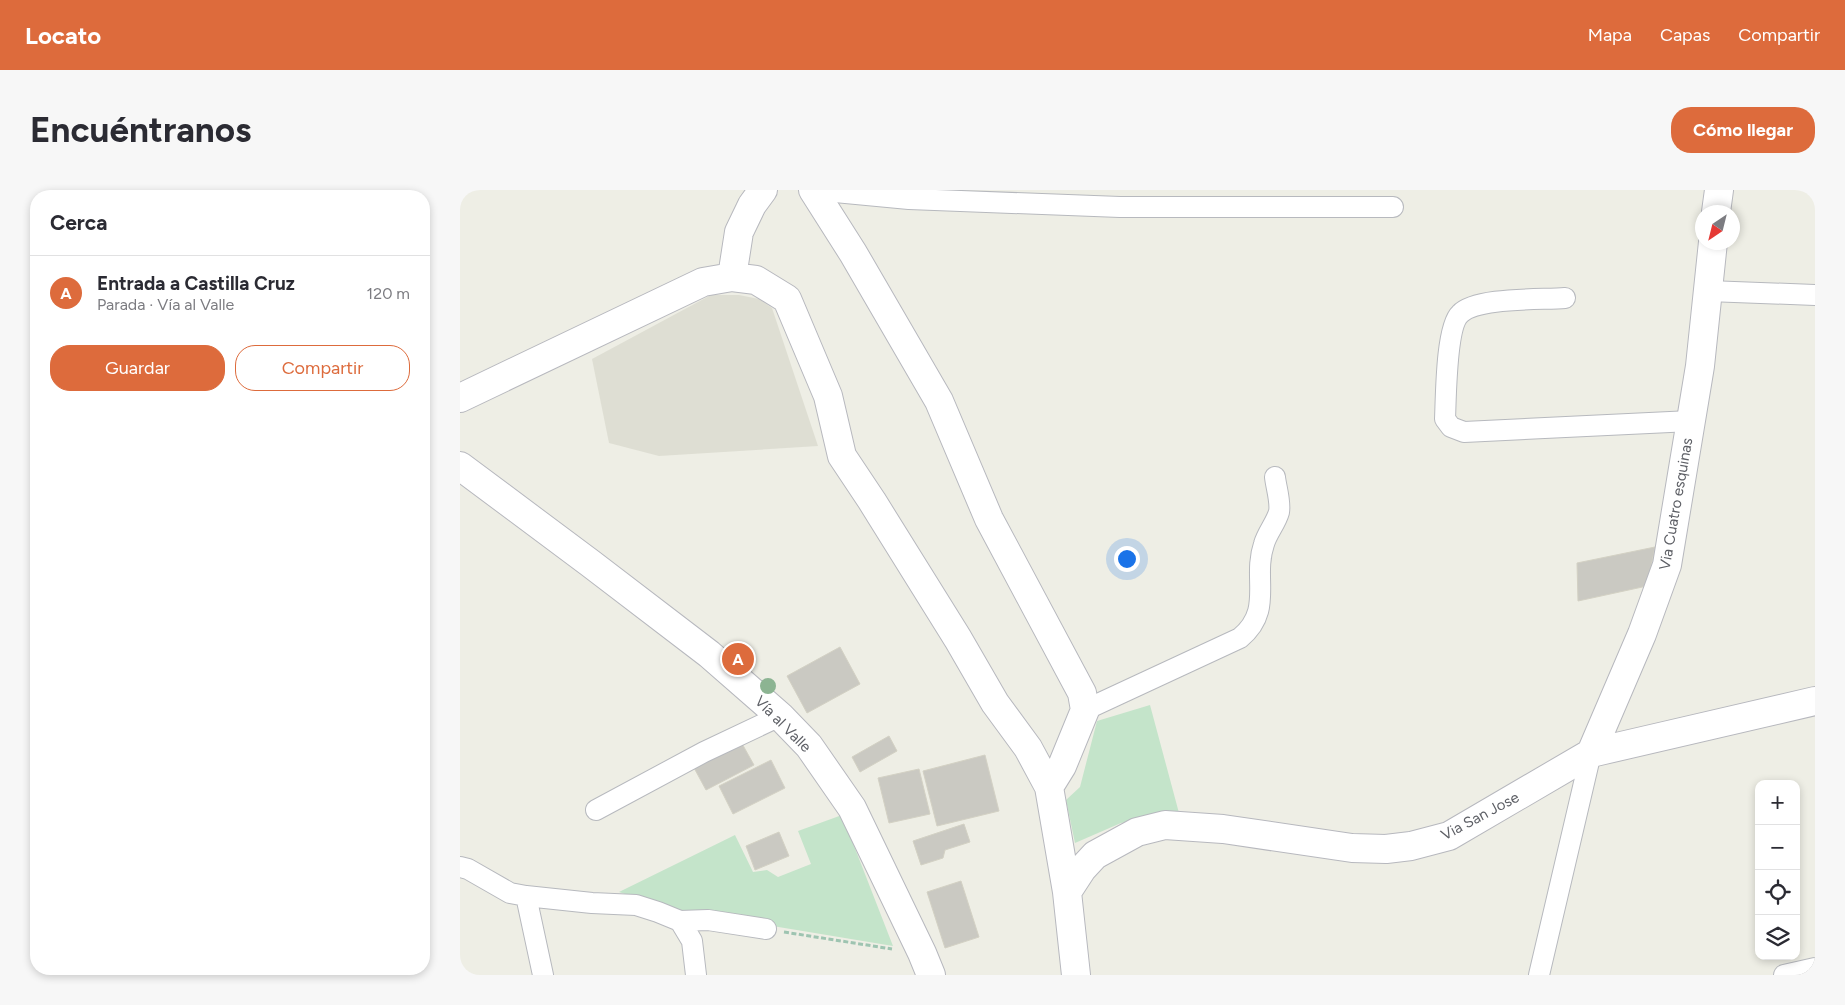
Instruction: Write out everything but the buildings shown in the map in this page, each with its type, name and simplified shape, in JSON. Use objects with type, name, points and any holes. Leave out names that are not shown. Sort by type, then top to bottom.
[{"type":"street","points":[[732,277],[740,232],[752,206],[763,190]]},
{"type":"street","points":[[814,190],[939,401],[989,519],[1082,693],[1085,710],[1062,766],[1049,787]]},
{"type":"street","points":[[814,190],[909,199],[1120,207],[1393,207]]},
{"type":"street","points":[[1717,205],[1718,190]]},
{"type":"street","name":"Via Cuatro esquinas","points":[[1591,754],[1642,634],[1667,564],[1700,366],[1712,250]]},
{"type":"street","points":[[460,398],[703,282],[732,277],[756,280],[787,299],[828,396],[842,456],[958,639],[995,704],[1028,748],[1049,787],[1067,892],[1076,975]]},
{"type":"street","points":[[1708,291],[1815,295]]},
{"type":"street","points":[[1565,298],[1486,302],[1460,312],[1455,321],[1448,358],[1445,419],[1451,427],[1464,432],[1691,421]]},
{"type":"street","name":"Vía al Valle","points":[[460,466],[590,562],[709,654],[780,716],[809,746],[852,808],[926,964]]},
{"type":"street","points":[[1085,710],[1240,638],[1252,626],[1260,606],[1260,566],[1264,544],[1279,510],[1275,477]]},
{"type":"street","name":"Via San Jose","points":[[1067,892],[1082,869],[1096,855],[1137,832],[1165,825],[1223,829],[1352,848],[1386,849],[1412,846],[1449,836],[1591,754],[1815,701]]},
{"type":"street","points":[[596,810],[704,752],[780,716]]},
{"type":"street","points":[[1539,975],[1591,754]]},
{"type":"street","points":[[460,867],[468,869],[510,893],[592,903],[636,905],[680,921],[708,920],[766,929]]},
{"type":"street","points":[[526,896],[543,975]]},
{"type":"street","points":[[680,921],[692,941],[696,975]]},
{"type":"street","points":[[1784,975],[1815,968]]},
{"type":"path","points":[[766,929],[926,964]]},
{"type":"shaded area","points":[[711,295],[739,295],[759,299],[772,308],[818,446],[659,456],[609,443],[592,359]]},
{"type":"green space","points":[[1150,705],[1179,813],[1121,823],[1075,843],[1066,800],[1080,787],[1097,721]]},
{"type":"green space","points":[[842,815],[893,946],[675,910],[619,892],[735,835],[753,872],[767,870],[778,877],[811,864],[798,831]]},
{"type":"place","name":"Entrada a Castilla Cruz","points":[[738,659]]}]
